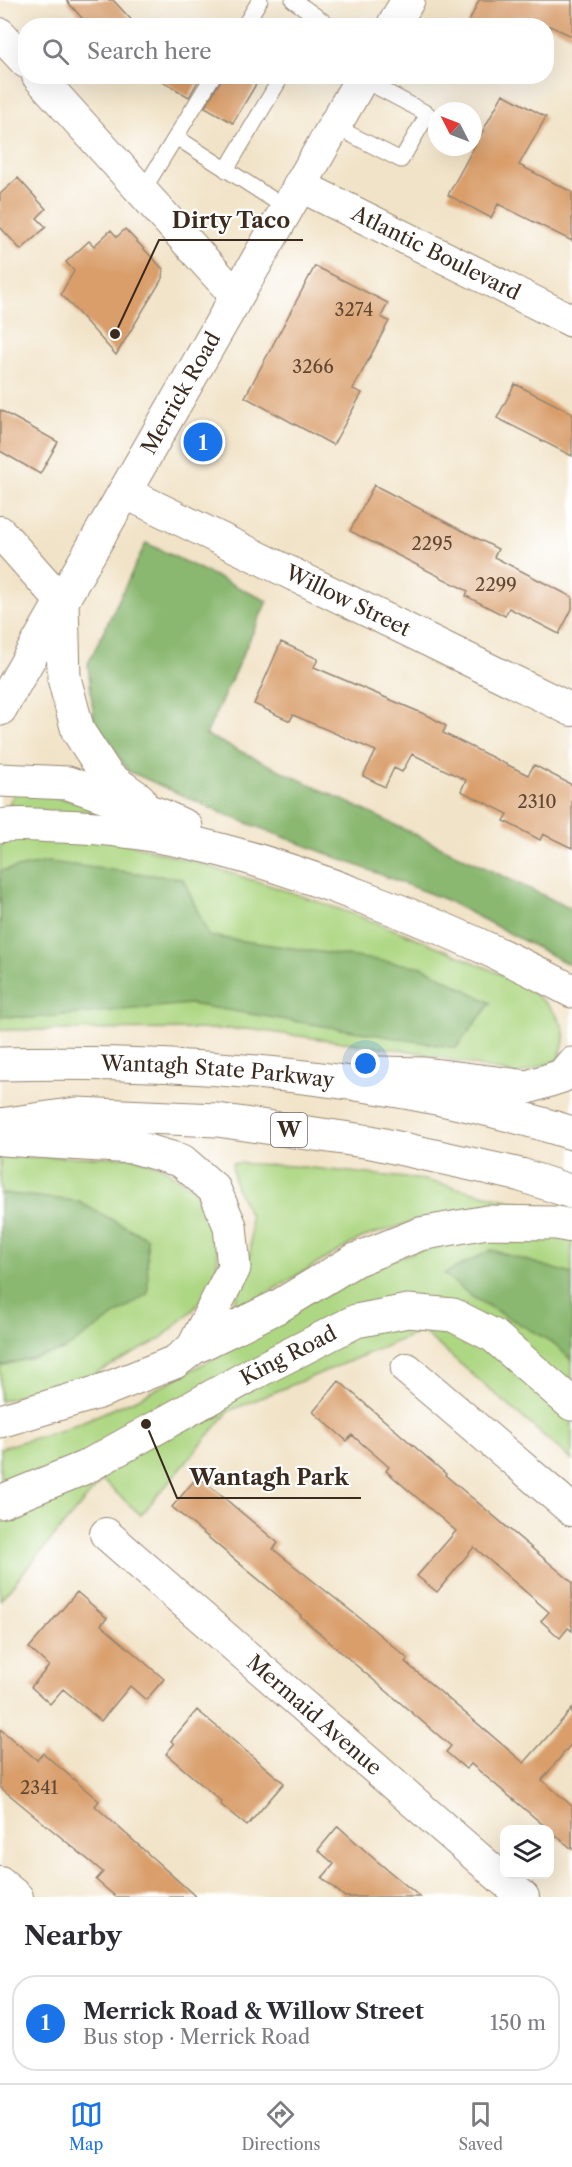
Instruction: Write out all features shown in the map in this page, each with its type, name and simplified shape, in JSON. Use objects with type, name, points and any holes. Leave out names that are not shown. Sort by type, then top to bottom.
[{"type":"main road","points":[[398,18],[408,0]]},
{"type":"main road","name":"Merrick Road","points":[[0,709],[358,84]]},
{"type":"main road","points":[[62,602],[64,678],[78,731],[108,777],[160,815]]},
{"type":"main road","points":[[0,780],[68,783],[160,815],[255,859],[430,922],[519,962],[572,991]]},
{"type":"main road","points":[[0,826],[95,827],[165,836],[255,859]]},
{"type":"main road","points":[[519,962],[564,1005],[572,1017]]},
{"type":"main road","name":"Wantagh State Parkway","points":[[0,1064],[75,1062],[231,1069],[384,1089],[535,1121],[572,1133]]},
{"type":"main road","points":[[138,1065],[425,1074],[528,1087],[562,1076],[572,1064]]},
{"type":"main road","name":"W","points":[[0,1125],[76,1114],[217,1120],[371,1142],[521,1175],[572,1192]]},
{"type":"main road","points":[[0,1138],[134,1148],[182,1161],[214,1190],[230,1226],[234,1268],[193,1348]]},
{"type":"main road","points":[[0,1421],[99,1392],[175,1362],[193,1348],[279,1306],[355,1260],[420,1234],[487,1222],[556,1223],[572,1226]]},
{"type":"main road","name":"King Road","points":[[0,1502],[86,1467],[258,1371],[356,1321],[408,1311],[453,1315],[494,1336],[572,1404]]},
{"type":"street","points":[[0,34],[18,53]]},
{"type":"street","points":[[45,84],[236,296]]},
{"type":"street","name":"Atlantic Boulevard","points":[[292,197],[572,321]]},
{"type":"street","name":"Willow Street","points":[[124,492],[572,711]]},
{"type":"street","points":[[4,543],[62,602]]},
{"type":"street","points":[[407,1368],[572,1510]]},
{"type":"street","name":"Mermaid Avenue","points":[[106,1534],[524,1897]]},
{"type":"street","points":[[0,1883],[17,1897]]},
{"type":"lane","points":[[249,18],[260,0]]},
{"type":"lane","points":[[293,0],[315,18]]},
{"type":"lane","points":[[142,192],[208,84]]},
{"type":"lane","points":[[226,170],[277,84]]},
{"type":"lane","points":[[334,126],[401,160],[428,114],[373,84]]},
{"type":"lane","points":[[176,137],[226,170],[292,197]]},
{"type":"green space","points":[[146,543],[267,601],[206,735],[572,909],[572,966],[444,899],[224,814],[128,771],[94,720],[88,664]]},
{"type":"green space","points":[[16,788],[104,808],[107,813],[5,814]]},
{"type":"green space","points":[[81,831],[175,856],[314,900],[450,952],[509,978],[548,1006],[561,1023],[564,1039],[558,1060],[518,1075],[416,1052],[248,1029],[0,1030],[0,846],[8,841]]},
{"type":"green space","points":[[48,862],[183,879],[209,936],[423,967],[491,1003],[456,1048],[190,1004],[32,1018],[0,1016],[0,871]]},
{"type":"green space","points":[[0,1157],[133,1157],[162,1167],[192,1188],[213,1219],[218,1255],[214,1283],[193,1310],[159,1340],[87,1378],[0,1401]]},
{"type":"green space","points":[[232,1163],[293,1166],[425,1180],[543,1209],[419,1220],[361,1238],[228,1316],[246,1275],[251,1247],[250,1216],[235,1185]]},
{"type":"green space","points":[[0,1193],[77,1201],[147,1238],[148,1293],[64,1350],[0,1366]]},
{"type":"green space","points":[[572,1234],[572,1460],[422,1331],[229,1411],[141,1515],[102,1480],[0,1600],[0,1448],[62,1430],[139,1398],[235,1347],[323,1291],[357,1278],[395,1258],[467,1236]]},
{"type":"green space","points":[[491,1250],[572,1274],[572,1361],[555,1344],[472,1297],[444,1274]]},
{"type":"building","points":[[66,0],[113,0],[130,18],[82,18]]},
{"type":"building","points":[[479,0],[572,0],[572,36],[554,28],[554,18],[471,18]]},
{"type":"building","points":[[167,84],[196,84],[189,97]]},
{"type":"building","points":[[218,84],[256,84],[233,123],[205,107]]},
{"type":"building","points":[[503,94],[546,117],[519,165],[572,192],[572,241],[498,204],[491,218],[448,195],[469,156],[482,156],[482,133]]},
{"type":"building","points":[[18,178],[46,209],[37,218],[46,227],[21,250],[0,227],[0,194]]},
{"type":"building","points":[[125,229],[163,269],[162,279],[116,355],[61,294],[74,271],[66,262],[89,241],[94,246],[111,230],[117,237]]},
{"type":"building","points":[[315,266],[388,303],[381,317],[389,321],[353,389],[362,393],[333,445],[245,397]]},
{"type":"building","points":[[515,384],[572,413],[572,456],[497,418]]},
{"type":"building","points":[[0,410],[58,442],[40,474],[0,451]]},
{"type":"building","points":[[374,485],[498,549],[494,557],[572,597],[572,609],[559,634],[509,608],[505,616],[466,596],[468,591],[350,531]]},
{"type":"building","points":[[281,642],[318,659],[314,667],[431,717],[446,726],[443,733],[528,775],[534,765],[572,785],[572,848],[543,834],[540,840],[504,821],[508,814],[461,791],[466,780],[412,754],[402,772],[394,768],[385,787],[363,776],[376,751],[293,715],[290,721],[254,704]]},
{"type":"building","points":[[339,1381],[445,1475],[572,1582],[572,1631],[568,1628],[560,1638],[541,1621],[549,1612],[474,1547],[437,1592],[417,1576],[456,1531],[386,1471],[389,1467],[352,1435],[347,1441],[313,1412]]},
{"type":"building","points":[[198,1476],[278,1543],[273,1549],[366,1623],[408,1659],[405,1662],[524,1763],[572,1709],[572,1743],[542,1780],[572,1806],[572,1849],[554,1834],[554,1825],[543,1825],[471,1764],[466,1769],[446,1752],[451,1746],[301,1615],[172,1507]]},
{"type":"building","points":[[77,1592],[107,1618],[101,1625],[164,1679],[146,1700],[130,1686],[101,1721],[63,1689],[50,1704],[31,1687],[49,1666],[29,1648]]},
{"type":"building","points":[[197,1710],[284,1783],[247,1826],[166,1754],[174,1744],[171,1741]]},
{"type":"building","points":[[0,1729],[37,1760],[43,1753],[99,1801],[95,1806],[196,1897],[116,1897],[96,1880],[103,1872],[0,1787]]},
{"type":"building","points":[[338,1826],[420,1897],[345,1897],[322,1878],[334,1864],[318,1850]]},
{"type":"place","name":"Dirty Taco","points":[[115,334]]},
{"type":"place","name":"Merrick Road & Willow Street","points":[[203,442]]},
{"type":"place","name":"Wantagh Park","points":[[146,1424]]}]
